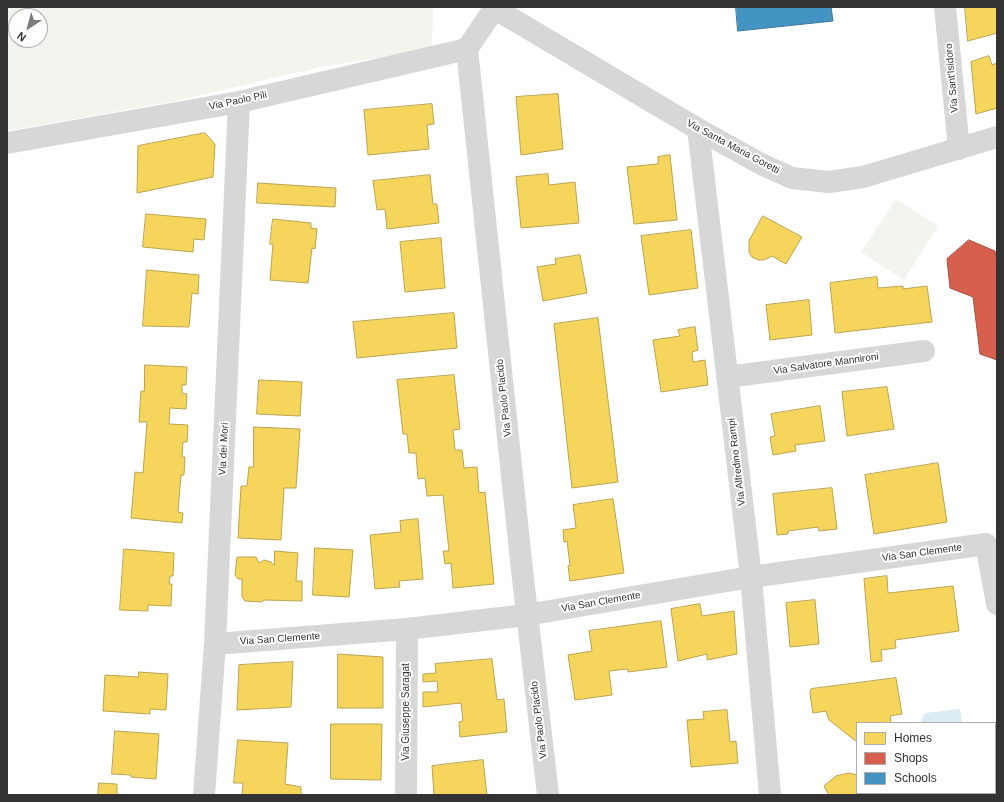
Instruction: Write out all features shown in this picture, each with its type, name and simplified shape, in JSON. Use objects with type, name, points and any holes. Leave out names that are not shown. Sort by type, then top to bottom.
[{"type":"street","name":"Via Sant'Isidoro","points":[[945,7],[959,149]]},
{"type":"street","name":"Via Santa Maria Goretti","points":[[493,8],[698,129],[761,164],[792,178],[829,182],[863,177],[997,137]]},
{"type":"street","points":[[467,49],[493,8]]},
{"type":"street","name":"Via Paolo Pili","points":[[7,143],[239,102],[467,49]]},
{"type":"street","name":"Via Paolo Placido","points":[[467,49],[526,615],[548,795]]},
{"type":"street","name":"Via dei Mori","points":[[204,795],[214,644],[239,102]]},
{"type":"street","name":"Via Alfredino Rampi","points":[[698,129],[751,577],[770,795]]},
{"type":"street","name":"Via Salvatore Mannironi","points":[[727,377],[924,351]]},
{"type":"street","name":"Via San Clemente","points":[[214,644],[407,629],[526,615],[751,577],[986,544],[997,604]]},
{"type":"street","name":"Via Giuseppe Saragat","points":[[406,795],[407,629]]},
{"type":"shaded area","points":[[7,7],[433,8],[432,46],[425,51],[325,66],[176,101],[7,131]]},
{"type":"shaded area","points":[[896,199],[938,226],[904,280],[861,252]]},
{"type":"shaded area","points":[[960,709],[962,722],[920,722],[925,713]]},
{"type":"building: Homes","points":[[965,7],[997,7],[997,33],[968,41]]},
{"type":"building: Homes","points":[[989,56],[992,65],[997,63],[997,108],[976,114],[971,62]]},
{"type":"building: Homes","points":[[558,94],[563,149],[521,155],[516,97]]},
{"type":"building: Homes","points":[[432,104],[434,124],[427,125],[429,149],[368,155],[364,110]]},
{"type":"building: Homes","points":[[205,133],[215,144],[213,177],[137,193],[138,146]]},
{"type":"building: Homes","points":[[670,155],[677,220],[634,224],[627,167],[658,164],[658,157]]},
{"type":"building: Homes","points":[[548,174],[549,185],[575,182],[579,223],[521,228],[516,177]]},
{"type":"building: Homes","points":[[430,175],[433,204],[437,204],[439,223],[387,229],[385,209],[377,210],[373,181]]},
{"type":"building: Homes","points":[[258,183],[336,188],[335,207],[257,203]]},
{"type":"building: Homes","points":[[146,214],[206,219],[204,240],[194,239],[193,252],[143,247]]},
{"type":"building: Homes","points":[[763,216],[802,237],[786,264],[772,256],[764,260],[758,260],[752,257],[749,252],[749,241]]},
{"type":"building: Homes","points":[[273,219],[311,223],[311,228],[317,229],[315,249],[312,248],[308,283],[270,280],[273,244],[270,244]]},
{"type":"building: Homes","points":[[691,230],[698,288],[649,295],[641,236]]},
{"type":"building: Homes","points":[[441,238],[445,288],[405,292],[400,242]]},
{"type":"building: Homes","points":[[580,255],[587,293],[543,301],[537,267],[556,264],[555,259]]},
{"type":"building: Homes","points":[[147,270],[199,275],[198,294],[192,293],[189,327],[143,326]]},
{"type":"building: Homes","points":[[877,277],[878,288],[903,286],[903,289],[927,286],[932,322],[835,333],[830,283]]},
{"type":"building: Homes","points":[[809,300],[812,335],[770,340],[766,305]]},
{"type":"building: Homes","points":[[454,313],[457,348],[357,358],[353,322]]},
{"type":"building: Homes","points":[[598,318],[618,482],[572,488],[554,324]]},
{"type":"building: Homes","points":[[695,327],[698,350],[692,352],[693,362],[705,360],[708,385],[661,392],[653,340],[680,336],[678,330]]},
{"type":"building: Homes","points":[[145,365],[187,367],[186,385],[182,385],[182,393],[187,394],[186,409],[170,408],[169,424],[188,425],[187,442],[183,442],[182,457],[185,457],[184,475],[181,475],[178,512],[183,513],[182,523],[131,518],[135,472],[143,473],[147,422],[139,422],[141,391],[144,391]]},
{"type":"building: Homes","points":[[454,375],[460,429],[453,430],[455,450],[462,450],[464,468],[477,467],[479,493],[485,492],[494,584],[453,588],[451,563],[445,564],[443,551],[449,551],[443,495],[427,496],[425,478],[418,479],[416,453],[409,453],[407,434],[403,434],[397,380]]},
{"type":"building: Homes","points":[[259,380],[302,382],[300,416],[257,414]]},
{"type":"building: Homes","points":[[887,387],[894,429],[847,436],[842,392]]},
{"type":"building: Homes","points":[[820,406],[825,441],[795,445],[796,451],[773,455],[770,437],[775,436],[771,414]]},
{"type":"building: Homes","points":[[254,427],[300,429],[296,488],[284,488],[281,540],[238,538],[241,486],[247,486],[249,467],[253,467]]},
{"type":"building: Homes","points":[[938,463],[947,522],[874,534],[865,475]]},
{"type":"building: Homes","points":[[832,488],[837,529],[819,531],[818,527],[788,531],[788,534],[777,535],[773,494]]},
{"type":"building: Homes","points":[[613,499],[624,573],[570,581],[567,541],[564,542],[563,530],[576,528],[573,505]]},
{"type":"building: Homes","points":[[418,519],[423,579],[399,581],[400,587],[375,589],[370,535],[401,532],[400,521]]},
{"type":"building: Homes","points":[[315,548],[353,550],[349,597],[313,595]]},
{"type":"building: Homes","points":[[124,549],[174,553],[173,576],[170,576],[169,584],[172,584],[171,606],[148,605],[148,611],[120,610]]},
{"type":"building: Homes","points":[[275,551],[298,553],[296,581],[302,581],[302,601],[245,601],[242,597],[242,579],[238,579],[235,575],[237,557],[256,557],[259,563],[264,560],[271,562],[274,565]]},
{"type":"building: Homes","points":[[887,576],[888,593],[953,586],[959,631],[895,640],[896,648],[881,650],[882,661],[871,662],[864,579]]},
{"type":"building: Homes","points":[[815,600],[819,644],[790,647],[786,603]]},
{"type":"building: Homes","points":[[700,604],[702,616],[734,611],[737,654],[707,660],[707,654],[678,661],[671,609]]},
{"type":"building: Homes","points":[[661,621],[667,667],[628,672],[628,669],[609,671],[612,695],[575,700],[568,655],[592,651],[589,631]]},
{"type":"building: Homes","points":[[338,654],[383,657],[383,708],[338,708]]},
{"type":"building: Homes","points":[[492,659],[497,700],[504,699],[507,732],[460,737],[459,722],[463,721],[461,703],[423,707],[423,692],[438,692],[437,681],[423,682],[423,674],[436,673],[435,664]]},
{"type":"building: Homes","points":[[293,662],[291,707],[237,710],[239,665]]},
{"type":"building: Homes","points":[[139,672],[168,674],[166,710],[150,709],[150,714],[103,711],[105,675],[138,677]]},
{"type":"building: Homes","points":[[896,678],[902,714],[890,716],[891,722],[856,722],[856,741],[829,720],[826,711],[813,713],[810,694],[811,689]]},
{"type":"building: Homes","points":[[727,710],[730,742],[736,741],[738,763],[691,767],[687,720],[704,719],[703,712]]},
{"type":"building: Homes","points":[[331,724],[382,724],[381,780],[331,779]]},
{"type":"building: Homes","points":[[115,731],[159,734],[156,779],[112,774]]},
{"type":"building: Homes","points":[[238,740],[288,743],[285,784],[301,787],[301,795],[242,795],[243,783],[234,783]]},
{"type":"building: Homes","points":[[483,760],[487,795],[434,795],[432,766]]},
{"type":"building: Homes","points":[[850,773],[856,775],[856,794],[900,795],[829,795],[824,786],[836,776]]},
{"type":"building: Homes","points":[[99,783],[117,784],[117,795],[98,795]]},
{"type":"building: Homes","points":[[953,794],[994,794],[994,795]]},
{"type":"building: Shops","points":[[969,240],[995,251],[997,264],[997,360],[980,354],[973,297],[950,288],[947,259]]},
{"type":"building: Schools","points":[[736,7],[831,7],[833,21],[738,31]]}]
